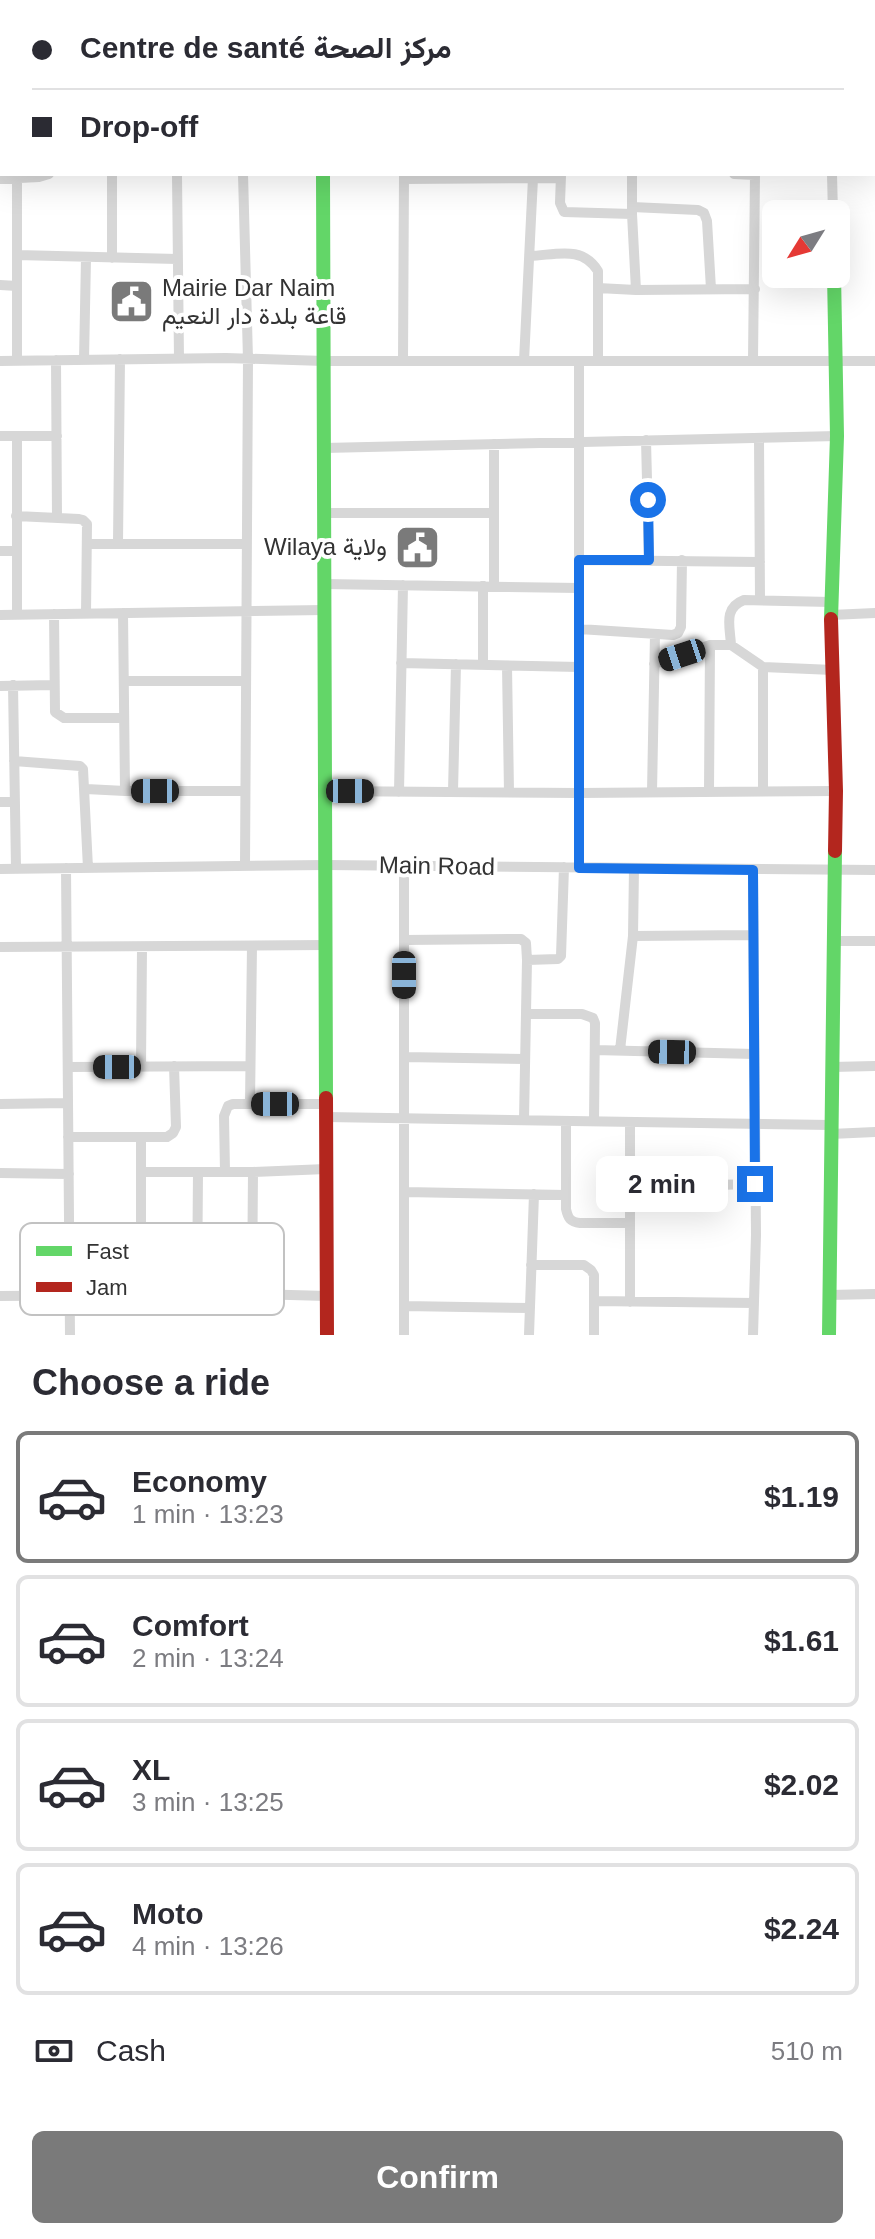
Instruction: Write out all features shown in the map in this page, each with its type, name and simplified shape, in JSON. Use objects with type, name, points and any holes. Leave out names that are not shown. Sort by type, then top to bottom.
[{"type":"street","points":[[0,179],[42,176]]},
{"type":"street","points":[[112,176],[112,258]]},
{"type":"street","points":[[177,176],[179,359]]},
{"type":"street","points":[[243,176],[248,359],[245,866]]},
{"type":"street","points":[[323,176],[327,1335]]},
{"type":"street","points":[[403,361],[404,176],[561,176],[560,203],[564,212],[698,210],[704,213],[707,221],[711,289]]},
{"type":"street","points":[[632,176],[636,290]]},
{"type":"street","points":[[753,360],[755,176]]},
{"type":"street","points":[[832,176],[833,200]]},
{"type":"street","points":[[17,178],[17,361]]},
{"type":"street","points":[[524,361],[533,178]]},
{"type":"street","points":[[530,256],[578,253],[591,260],[598,271],[598,361]]},
{"type":"street","points":[[17,255],[177,259]]},
{"type":"street","points":[[84,360],[86,258]]},
{"type":"street","points":[[0,285],[17,286]]},
{"type":"street","points":[[598,288],[755,289]]},
{"type":"street","points":[[829,1335],[836,791],[831,608],[837,436],[834,288]]},
{"type":"street","points":[[118,543],[120,359]]},
{"type":"street","points":[[56,360],[57,518]]},
{"type":"street","points":[[0,361],[875,361]]},
{"type":"street","points":[[579,361],[579,868]]},
{"type":"street","points":[[0,436],[57,436]]},
{"type":"street","points":[[17,436],[17,614]]},
{"type":"street","points":[[324,448],[837,436]]},
{"type":"street","points":[[759,438],[760,600]]},
{"type":"street","points":[[646,440],[649,560]]},
{"type":"street","points":[[483,665],[494,513],[494,444]]},
{"type":"street","points":[[324,513],[494,513]]},
{"type":"street","points":[[16,516],[83,520],[87,524],[86,614]]},
{"type":"street","points":[[87,544],[246,544]]},
{"type":"street","points":[[0,551],[17,551]]},
{"type":"street","points":[[579,560],[760,562]]},
{"type":"street","points":[[579,629],[678,633],[681,627],[682,560]]},
{"type":"street","points":[[324,584],[579,588]]},
{"type":"street","points":[[399,792],[403,585]]},
{"type":"street","points":[[731,645],[731,607],[744,600],[875,613]]},
{"type":"street","points":[[0,615],[324,610]]},
{"type":"street","points":[[123,613],[125,791]]},
{"type":"street","points":[[54,614],[55,712],[64,718],[124,718]]},
{"type":"street","points":[[652,792],[655,634]]},
{"type":"street","points":[[654,664],[710,645],[731,645],[763,667],[833,670]]},
{"type":"street","points":[[709,791],[710,645]]},
{"type":"street","points":[[401,663],[579,667]]},
{"type":"street","points":[[453,792],[456,664]]},
{"type":"street","points":[[507,666],[509,792]]},
{"type":"street","points":[[763,667],[763,790]]},
{"type":"street","points":[[124,681],[245,681]]},
{"type":"street","points":[[13,685],[16,868]]},
{"type":"street","points":[[0,686],[54,685]]},
{"type":"street","points":[[14,761],[80,766],[85,774],[88,868]]},
{"type":"street","points":[[86,789],[245,791]]},
{"type":"street","points":[[325,791],[836,791]]},
{"type":"street","points":[[0,802],[15,802]]},
{"type":"street","name":"Main Road","points":[[0,869],[325,865],[875,870]]},
{"type":"street","points":[[404,866],[404,1335]]},
{"type":"street","points":[[527,960],[558,959],[561,956],[564,867]]},
{"type":"street","points":[[66,868],[69,1223]]},
{"type":"street","points":[[620,1050],[633,936],[634,868]]},
{"type":"street","points":[[753,870],[753,1335]]},
{"type":"street","points":[[633,936],[753,935]]},
{"type":"street","points":[[404,940],[521,939],[526,943],[524,1120]]},
{"type":"street","points":[[834,941],[875,941]]},
{"type":"street","points":[[0,947],[326,945]]},
{"type":"street","points":[[250,1104],[252,946]]},
{"type":"street","points":[[141,1067],[142,948]]},
{"type":"street","points":[[526,1014],[587,1014],[593,1018],[594,1121]]},
{"type":"street","points":[[595,1050],[754,1054]]},
{"type":"street","points":[[404,1057],[525,1059]]},
{"type":"street","points":[[68,1137],[167,1137],[173,1133],[176,1127],[174,1066]]},
{"type":"street","points":[[68,1067],[250,1066]]},
{"type":"street","points":[[832,1067],[875,1066]]},
{"type":"street","points":[[0,1104],[68,1103]]},
{"type":"street","points":[[225,1172],[225,1110],[233,1104],[405,1118],[755,1124],[875,1132]]},
{"type":"street","points":[[566,1121],[566,1209],[569,1219],[573,1223],[630,1223]]},
{"type":"street","points":[[630,1122],[630,1302]]},
{"type":"street","points":[[141,1137],[141,1223]]},
{"type":"street","points":[[141,1172],[326,1169]]},
{"type":"street","points":[[198,1172],[198,1223]]},
{"type":"street","points":[[253,1172],[253,1223]]},
{"type":"street","points":[[0,1173],[69,1174]]},
{"type":"street","points":[[630,1187],[755,1184]]},
{"type":"street","points":[[405,1192],[566,1195]]},
{"type":"street","points":[[529,1335],[534,1194]]},
{"type":"street","points":[[531,1265],[584,1265],[591,1270],[594,1275],[594,1335]]},
{"type":"street","points":[[829,1295],[875,1294]]},
{"type":"street","points":[[284,1295],[327,1296]]},
{"type":"street","points":[[595,1301],[754,1303]]},
{"type":"street","points":[[404,1306],[530,1308]]},
{"type":"traffic: fast","points":[[323,176],[326,1098]]},
{"type":"traffic: fast","points":[[831,619],[837,436],[834,288]]},
{"type":"traffic: fast","points":[[829,1335],[835,851]]},
{"type":"traffic: jam","points":[[831,619],[835,851]]},
{"type":"traffic: jam","points":[[326,1098],[327,1335]]},
{"type":"place","name":"Mairie Dar Naim قاعة بلدة دار النعيم","points":[[131,302]]},
{"type":"place","name":"Wilaya ولاية","points":[[418,547]]},
{"type":"route","points":[[648,500],[649,560],[579,560],[579,868],[753,870],[755,1184]]}]
